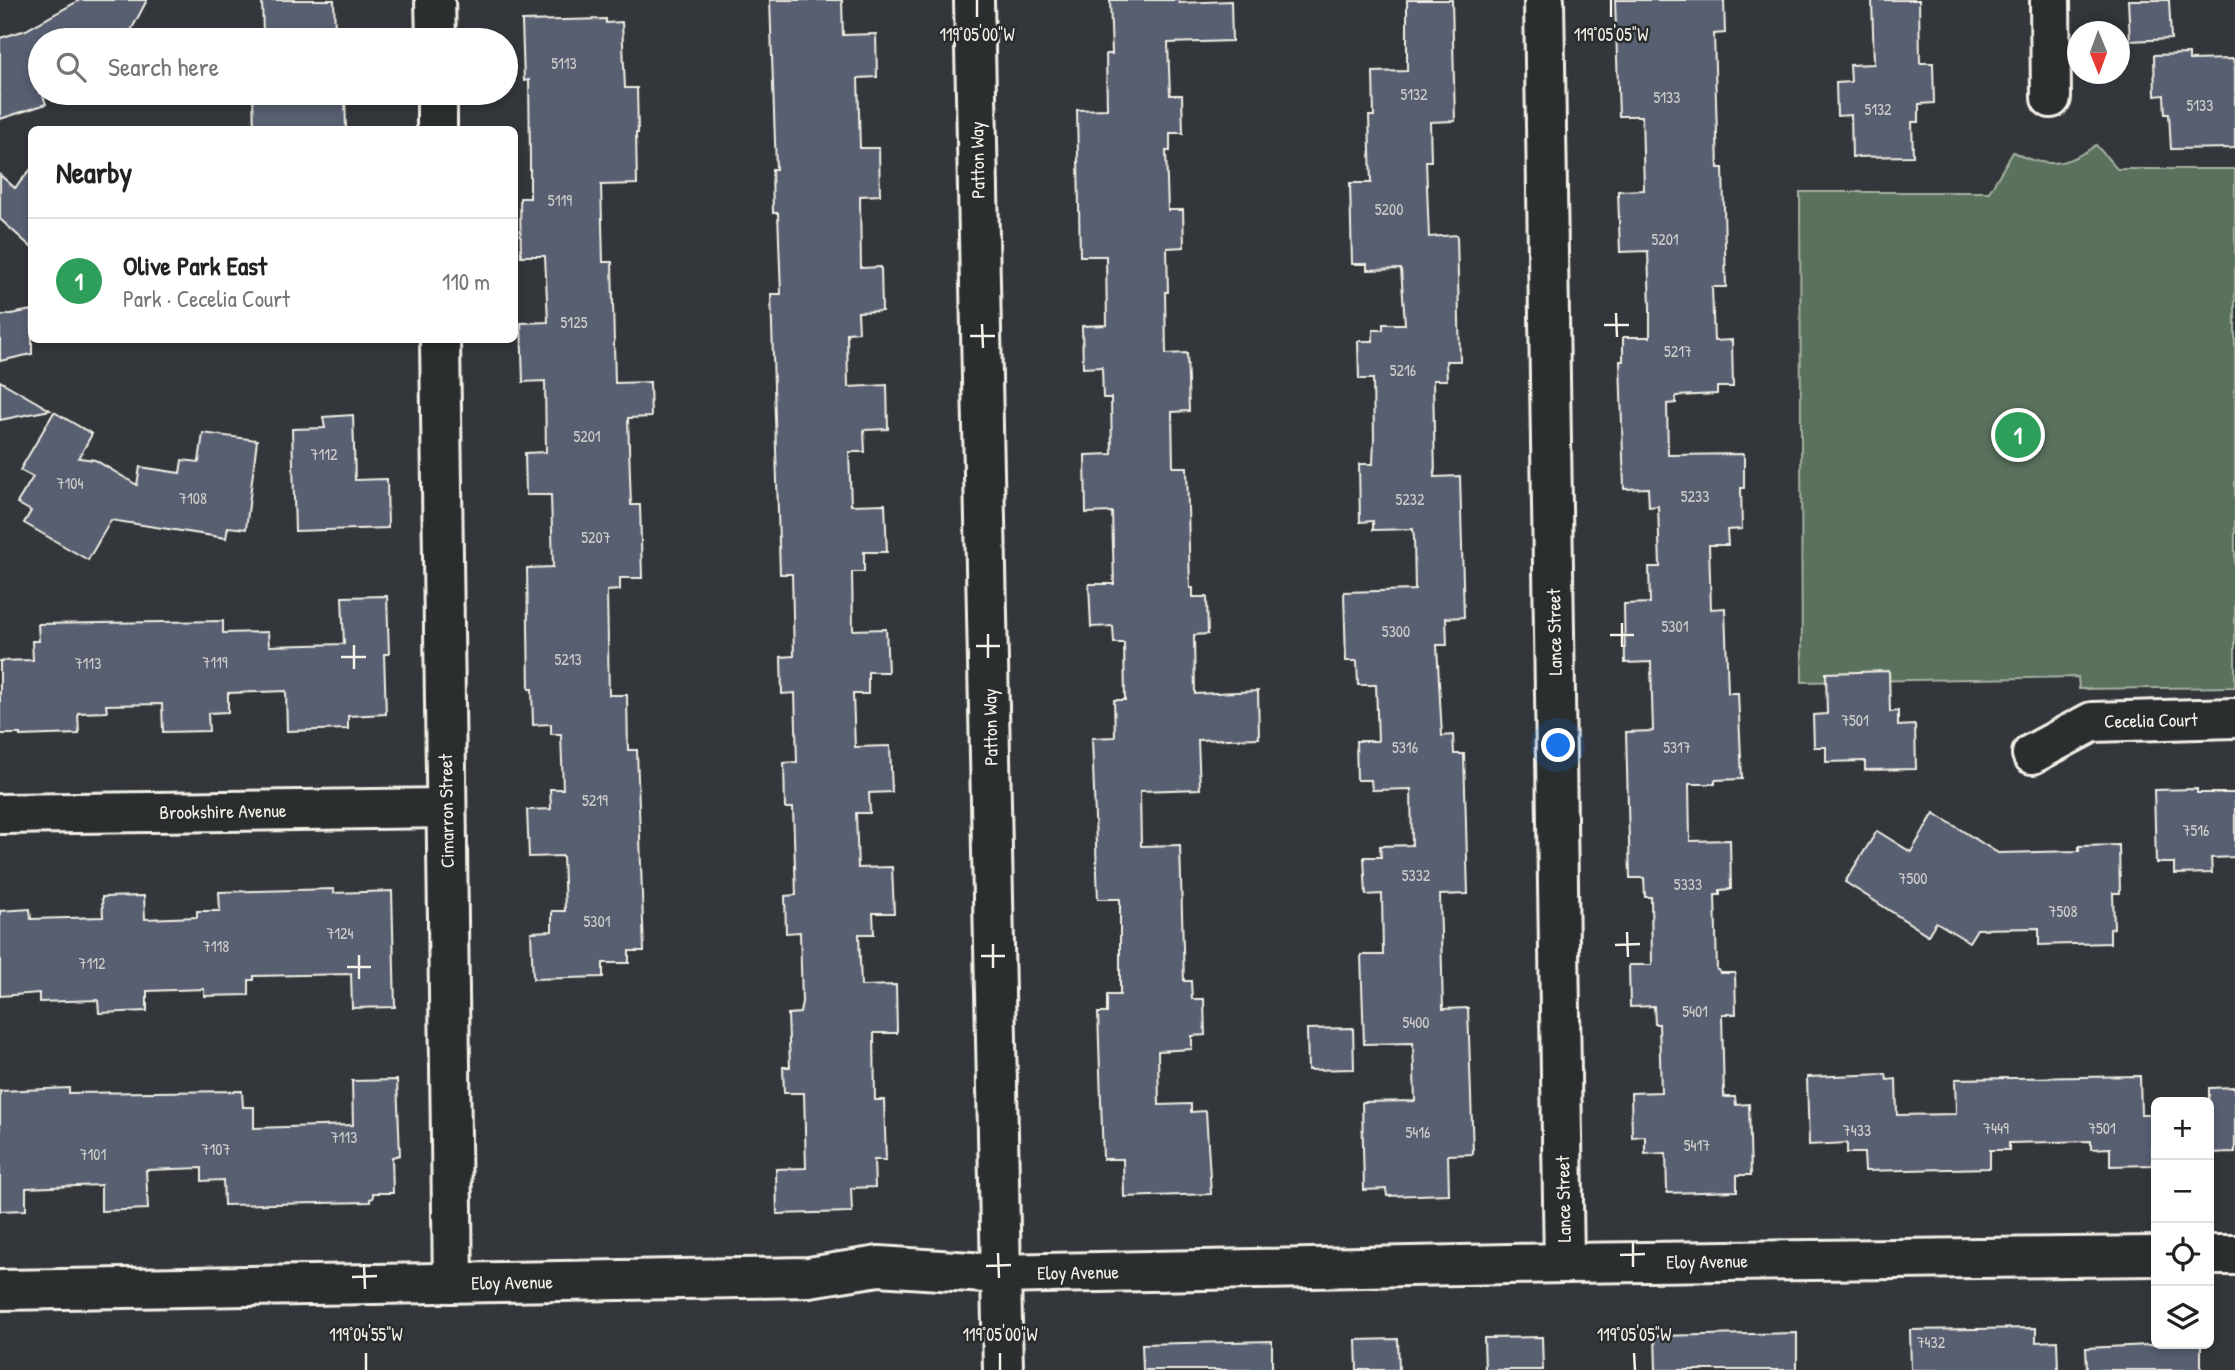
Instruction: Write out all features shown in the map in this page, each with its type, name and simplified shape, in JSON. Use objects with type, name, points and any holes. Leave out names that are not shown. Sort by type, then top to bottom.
[{"type":"street","points":[[435,0],[436,28]]},
{"type":"street","name":"Patton Way","points":[[974,0],[1003,1370]]},
{"type":"street","name":"Lance Street","points":[[1544,0],[1564,1263]]},
{"type":"street","points":[[2050,0],[2051,99]]},
{"type":"street","points":[[437,105],[437,126]]},
{"type":"street","name":"Cimarron Street","points":[[440,343],[453,1283]]},
{"type":"street","name":"Cecelia Court","points":[[2032,754],[2092,722],[2235,718]]},
{"type":"street","name":"Brookshire Avenue","points":[[0,814],[446,808]]},
{"type":"street","points":[[2214,1255],[2235,1255]]},
{"type":"street","name":"Eloy Avenue","points":[[0,1290],[809,1277],[879,1266],[1001,1274],[1564,1263],[2151,1256]]},
{"type":"green space","points":[[2096,145],[2117,169],[2235,169],[2235,687],[2079,689],[2078,677],[1802,682],[1800,192],[1989,192],[2013,152],[2035,161],[2056,163],[2075,157]]},
{"type":"building","points":[[80,0],[147,0],[132,28],[30,28]]},
{"type":"building","points":[[262,0],[334,0],[335,28],[263,28]]},
{"type":"building","points":[[770,0],[842,0],[843,35],[876,34],[877,77],[858,78],[860,148],[879,148],[880,195],[860,196],[861,268],[881,267],[882,311],[858,312],[859,332],[847,333],[848,387],[887,385],[888,429],[864,430],[865,452],[849,452],[851,505],[885,504],[887,552],[864,552],[864,572],[852,572],[853,630],[886,629],[888,672],[868,672],[868,694],[853,694],[855,747],[890,746],[892,792],[869,793],[870,813],[856,813],[858,868],[892,867],[894,913],[873,913],[874,934],[859,934],[861,986],[896,985],[897,1033],[874,1033],[875,1100],[884,1100],[886,1160],[874,1160],[875,1187],[851,1188],[852,1212],[777,1214],[776,1169],[806,1168],[804,1093],[784,1093],[783,1067],[790,1067],[788,1014],[800,1013],[802,1002],[800,932],[786,933],[785,896],[796,895],[793,808],[785,808],[784,763],[797,762],[795,693],[782,694],[781,657],[794,656],[792,574],[780,574],[771,294],[781,294],[778,213],[773,213],[772,169],[776,169]]},
{"type":"building","points":[[1110,0],[1179,0],[1179,3],[1231,1],[1232,41],[1168,43],[1170,95],[1182,95],[1183,133],[1170,133],[1170,151],[1166,151],[1168,210],[1183,210],[1184,247],[1167,248],[1166,354],[1187,353],[1189,411],[1172,412],[1173,467],[1187,467],[1190,588],[1193,588],[1193,597],[1207,597],[1208,634],[1194,635],[1195,694],[1258,691],[1259,738],[1198,740],[1200,789],[1140,791],[1141,846],[1180,845],[1184,981],[1191,981],[1192,999],[1204,999],[1205,1035],[1192,1036],[1192,1049],[1158,1051],[1159,1105],[1191,1104],[1191,1112],[1206,1111],[1211,1194],[1124,1197],[1123,1159],[1103,1159],[1098,1013],[1107,1013],[1107,995],[1120,995],[1120,899],[1098,899],[1092,738],[1115,737],[1114,700],[1125,700],[1124,643],[1114,643],[1113,626],[1091,627],[1089,584],[1114,584],[1112,512],[1086,513],[1085,455],[1112,454],[1111,398],[1103,398],[1102,367],[1083,368],[1082,326],[1107,325],[1106,256],[1080,256],[1077,110],[1107,109],[1106,54],[1112,54]]},
{"type":"building","points":[[1407,0],[1452,0],[1455,121],[1430,122],[1431,161],[1426,161],[1429,237],[1457,235],[1460,361],[1446,361],[1447,380],[1433,380],[1435,477],[1460,476],[1464,617],[1446,618],[1447,645],[1437,645],[1442,736],[1453,735],[1454,754],[1464,754],[1468,894],[1440,895],[1443,1009],[1468,1008],[1473,1154],[1448,1155],[1449,1194],[1387,1196],[1386,1189],[1364,1190],[1362,1102],[1415,1101],[1413,1043],[1364,1044],[1361,955],[1383,955],[1382,894],[1366,895],[1364,857],[1381,857],[1380,846],[1412,845],[1411,789],[1372,790],[1371,780],[1357,780],[1356,741],[1378,741],[1376,685],[1358,685],[1357,661],[1346,661],[1344,592],[1415,590],[1414,538],[1413,529],[1373,530],[1373,521],[1360,522],[1359,464],[1373,464],[1374,439],[1373,379],[1359,379],[1358,341],[1373,341],[1373,330],[1383,330],[1383,324],[1405,324],[1401,269],[1367,270],[1367,264],[1352,264],[1350,183],[1371,183],[1369,116],[1374,116],[1373,72],[1407,71]]},
{"type":"building","points":[[1615,0],[1724,0],[1725,33],[1714,34],[1718,168],[1723,168],[1726,287],[1712,287],[1714,341],[1732,340],[1733,387],[1717,387],[1717,394],[1676,396],[1676,403],[1667,404],[1668,455],[1744,454],[1742,529],[1727,530],[1728,545],[1709,545],[1711,609],[1725,608],[1728,693],[1738,693],[1742,779],[1715,780],[1715,784],[1689,784],[1690,841],[1730,840],[1731,889],[1720,890],[1720,895],[1715,895],[1717,970],[1720,973],[1735,973],[1736,1014],[1722,1014],[1724,1097],[1735,1097],[1736,1105],[1749,1104],[1751,1175],[1737,1175],[1737,1191],[1667,1193],[1666,1153],[1645,1154],[1645,1136],[1632,1137],[1631,1093],[1661,1092],[1659,1024],[1655,1024],[1654,1006],[1630,1007],[1629,965],[1652,965],[1651,897],[1645,897],[1644,878],[1630,878],[1626,732],[1653,731],[1651,662],[1625,663],[1624,604],[1650,603],[1649,567],[1660,567],[1658,506],[1649,507],[1648,488],[1624,489],[1620,361],[1623,361],[1623,337],[1650,337],[1650,307],[1648,251],[1620,252],[1618,191],[1644,190],[1642,116],[1619,116]]},
{"type":"building","points":[[1872,0],[1919,0],[1920,63],[1933,63],[1934,103],[1919,104],[1919,122],[1912,122],[1913,156],[1852,157],[1851,115],[1837,116],[1836,83],[1851,82],[1850,65],[1874,64]]},
{"type":"building","points":[[2128,0],[2169,0],[2171,39],[2130,41]]},
{"type":"building","points":[[606,19],[606,23],[622,22],[625,88],[637,88],[637,184],[601,185],[603,262],[612,262],[615,383],[650,382],[651,417],[628,418],[631,505],[640,505],[642,578],[620,578],[620,590],[607,591],[609,695],[627,695],[628,750],[637,750],[644,951],[629,951],[629,963],[603,963],[603,977],[533,979],[531,932],[552,931],[552,911],[565,911],[563,856],[529,857],[527,810],[551,809],[550,789],[563,789],[561,734],[551,734],[551,724],[533,725],[532,689],[529,689],[527,568],[553,567],[551,495],[526,495],[525,453],[546,452],[545,381],[523,382],[521,323],[548,322],[545,256],[521,256],[520,198],[530,198],[529,80],[524,81],[522,21]]},
{"type":"building","points":[[28,29],[28,105],[43,105],[0,119],[0,38]]},
{"type":"building","points":[[2189,54],[2189,60],[2233,59],[2235,148],[2171,149],[2169,114],[2165,114],[2164,95],[2155,96],[2154,55]]},
{"type":"building","points":[[253,105],[345,105],[346,126],[254,126]]},
{"type":"building","points":[[28,173],[28,244],[0,219],[0,175],[15,188]]},
{"type":"building","points":[[28,311],[28,343],[32,343],[32,354],[0,361],[0,316]]},
{"type":"building","points":[[0,381],[50,410],[0,420]]},
{"type":"building","points":[[54,412],[92,434],[79,458],[95,460],[137,485],[140,467],[180,473],[182,460],[199,462],[203,433],[257,440],[246,529],[228,527],[226,538],[111,520],[88,560],[24,523],[31,511],[17,503],[33,477],[20,470]]},
{"type":"building","points":[[353,415],[355,480],[387,479],[388,528],[295,531],[292,429],[325,428],[323,417]]},
{"type":"building","points":[[387,596],[389,654],[384,654],[386,714],[348,716],[348,729],[287,731],[286,691],[228,693],[228,712],[208,713],[209,731],[163,732],[162,704],[106,705],[107,712],[78,713],[79,734],[0,734],[0,661],[33,660],[32,641],[39,641],[38,624],[223,621],[223,633],[268,632],[269,646],[344,644],[342,597]]},
{"type":"building","points":[[1889,671],[1890,712],[1898,711],[1898,726],[1915,725],[1916,769],[1865,770],[1865,761],[1826,762],[1826,747],[1814,747],[1813,715],[1827,714],[1826,673]]},
{"type":"building","points":[[2197,789],[2197,793],[2235,793],[2235,857],[2211,858],[2212,873],[2174,874],[2174,863],[2156,863],[2154,790]]},
{"type":"building","points":[[1934,813],[1998,853],[2079,851],[2079,846],[2119,845],[2120,893],[2113,893],[2114,928],[2110,929],[2110,943],[2039,945],[2039,928],[1977,929],[1969,942],[1936,922],[1928,935],[1845,882],[1877,831],[1911,852]]},
{"type":"building","points":[[334,889],[334,893],[392,891],[395,1007],[352,1008],[351,974],[254,976],[254,980],[249,980],[249,995],[204,996],[204,989],[147,991],[147,1011],[99,1013],[98,1000],[39,1002],[39,993],[0,996],[0,911],[30,909],[31,919],[103,917],[102,897],[144,896],[145,919],[197,917],[197,911],[220,911],[219,892]]},
{"type":"building","points":[[1353,1028],[1354,1069],[1308,1070],[1307,1029]]},
{"type":"building","points":[[1886,1074],[1887,1080],[1896,1079],[1897,1115],[1956,1114],[1955,1079],[2140,1076],[2141,1114],[2151,1114],[2151,1165],[2110,1166],[2110,1148],[2091,1149],[2091,1141],[2009,1143],[2009,1150],[1990,1150],[1990,1168],[1865,1171],[1864,1153],[1847,1153],[1847,1143],[1809,1145],[1807,1077]]},
{"type":"building","points":[[397,1080],[400,1155],[392,1157],[393,1193],[373,1193],[370,1202],[224,1205],[223,1180],[202,1181],[202,1168],[146,1170],[148,1209],[101,1211],[101,1185],[26,1188],[26,1210],[0,1211],[0,1091],[69,1088],[69,1093],[242,1091],[243,1107],[254,1107],[254,1128],[353,1125],[352,1081]]},
{"type":"building","points":[[2235,1087],[2235,1152],[2214,1153],[2214,1097],[2209,1097],[2209,1088]]},
{"type":"building","points":[[2036,1328],[2036,1342],[2057,1341],[2058,1370],[1911,1370],[1910,1330]]},
{"type":"building","points":[[1797,1333],[1797,1370],[1656,1370],[1655,1336]]},
{"type":"building","points":[[1542,1337],[1543,1370],[1485,1370],[1484,1338]]},
{"type":"building","points":[[1398,1339],[1399,1370],[1357,1370],[1356,1340]]},
{"type":"building","points":[[1272,1341],[1272,1370],[1143,1370],[1142,1344]]},
{"type":"building","points":[[2151,1345],[2151,1349],[2201,1349],[2201,1370],[2087,1370],[2086,1348]]},
{"type":"place","name":"Olive Park East","points":[[2018,435]]}]
